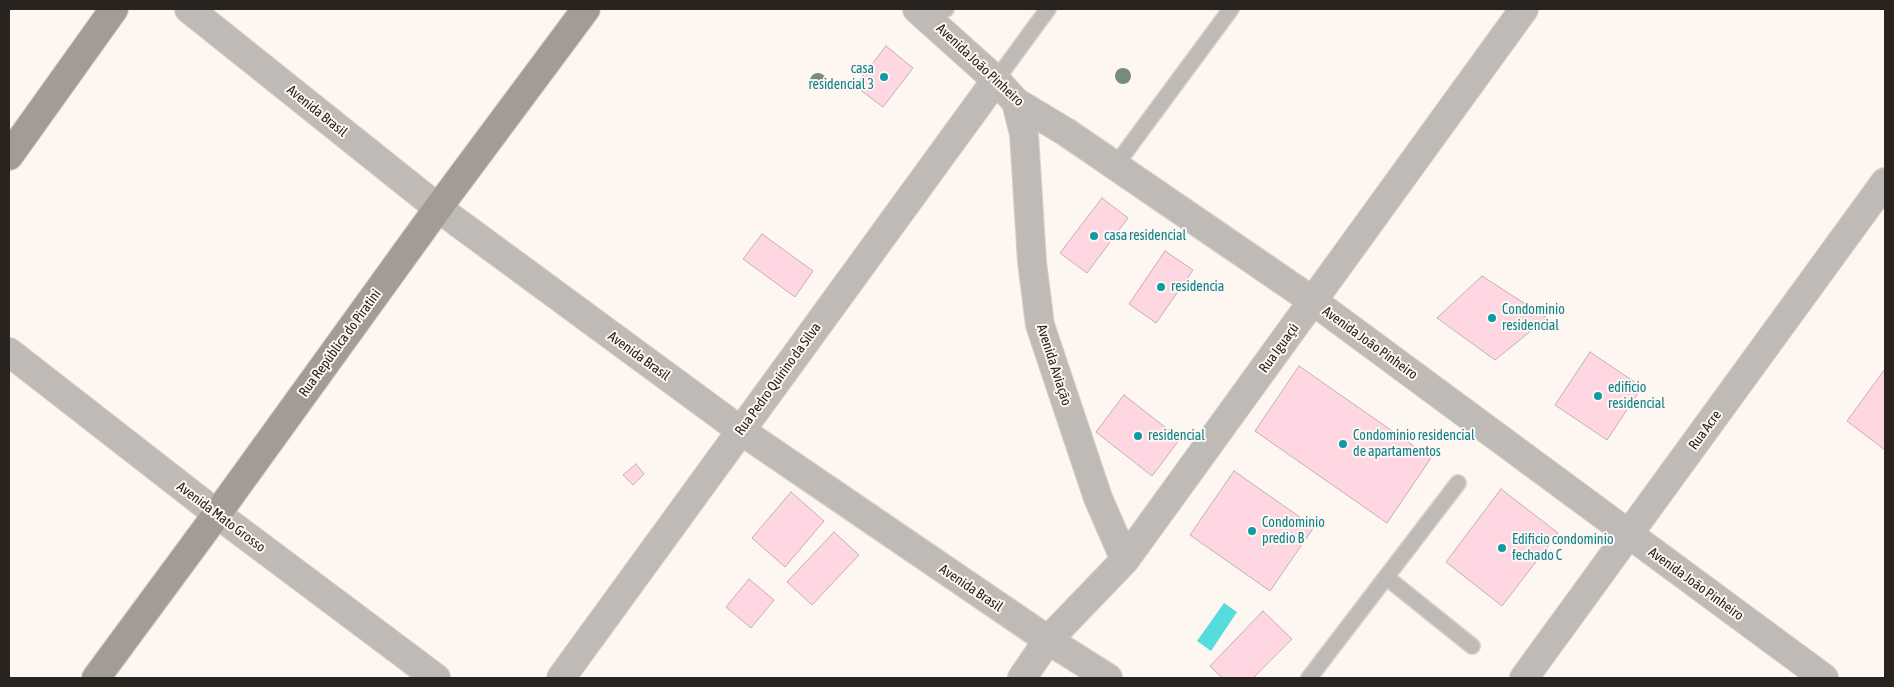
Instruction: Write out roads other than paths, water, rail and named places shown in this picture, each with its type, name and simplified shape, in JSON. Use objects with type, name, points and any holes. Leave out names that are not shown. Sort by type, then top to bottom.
[{"type":"street","points":[[9,156],[114,9]]},
{"type":"street","name":"Avenida Brasil","points":[[189,9],[438,208],[740,430],[1048,640],[1108,678]]},
{"type":"street","name":"Rua República do Piratini","points":[[96,678],[438,208],[586,9]]},
{"type":"street","name":"Rua Iguaçú","points":[[1022,678],[1048,640],[1125,560],[1524,9]]},
{"type":"street","name":"Avenida João Pinheiro","points":[[930,11],[1016,102],[1066,132],[1313,301],[1824,678]]},
{"type":"street","name":"Rua Pedro Quirino da Silva","points":[[561,678],[996,80]]},
{"type":"street","name":"Avenida Aviação","points":[[1016,102],[1024,134],[1032,262],[1040,325],[1098,498],[1125,560]]},
{"type":"street","name":"Rua Acre","points":[[1524,678],[1885,182]]},
{"type":"street","name":"Avenida Mato Grosso","points":[[9,352],[217,514],[436,678]]},
{"type":"lane","points":[[996,80],[1048,9]]},
{"type":"lane","points":[[1115,166],[1231,9]]},
{"type":"lane","points":[[1308,678],[1458,483]]},
{"type":"lane","points":[[1386,577],[1472,646]]},
{"type":"water","points":[[1224,603],[1237,612],[1211,651],[1197,641]]},
{"type":"place","name":"casa residencial 3","points":[[884,77]]},
{"type":"place","name":"casa residencial","points":[[1094,236]]},
{"type":"place","name":"residencia","points":[[1161,287]]},
{"type":"place","name":"Condominio residencial","points":[[1492,318]]},
{"type":"place","name":"edificio residencial","points":[[1598,396]]},
{"type":"place","name":"residencial","points":[[1138,436]]},
{"type":"place","name":"Condominio residencial de apartamentos","points":[[1343,444]]},
{"type":"place","name":"Condominio predio B","points":[[1252,531]]},
{"type":"place","name":"Edificio condominio fechado C","points":[[1502,548]]}]
